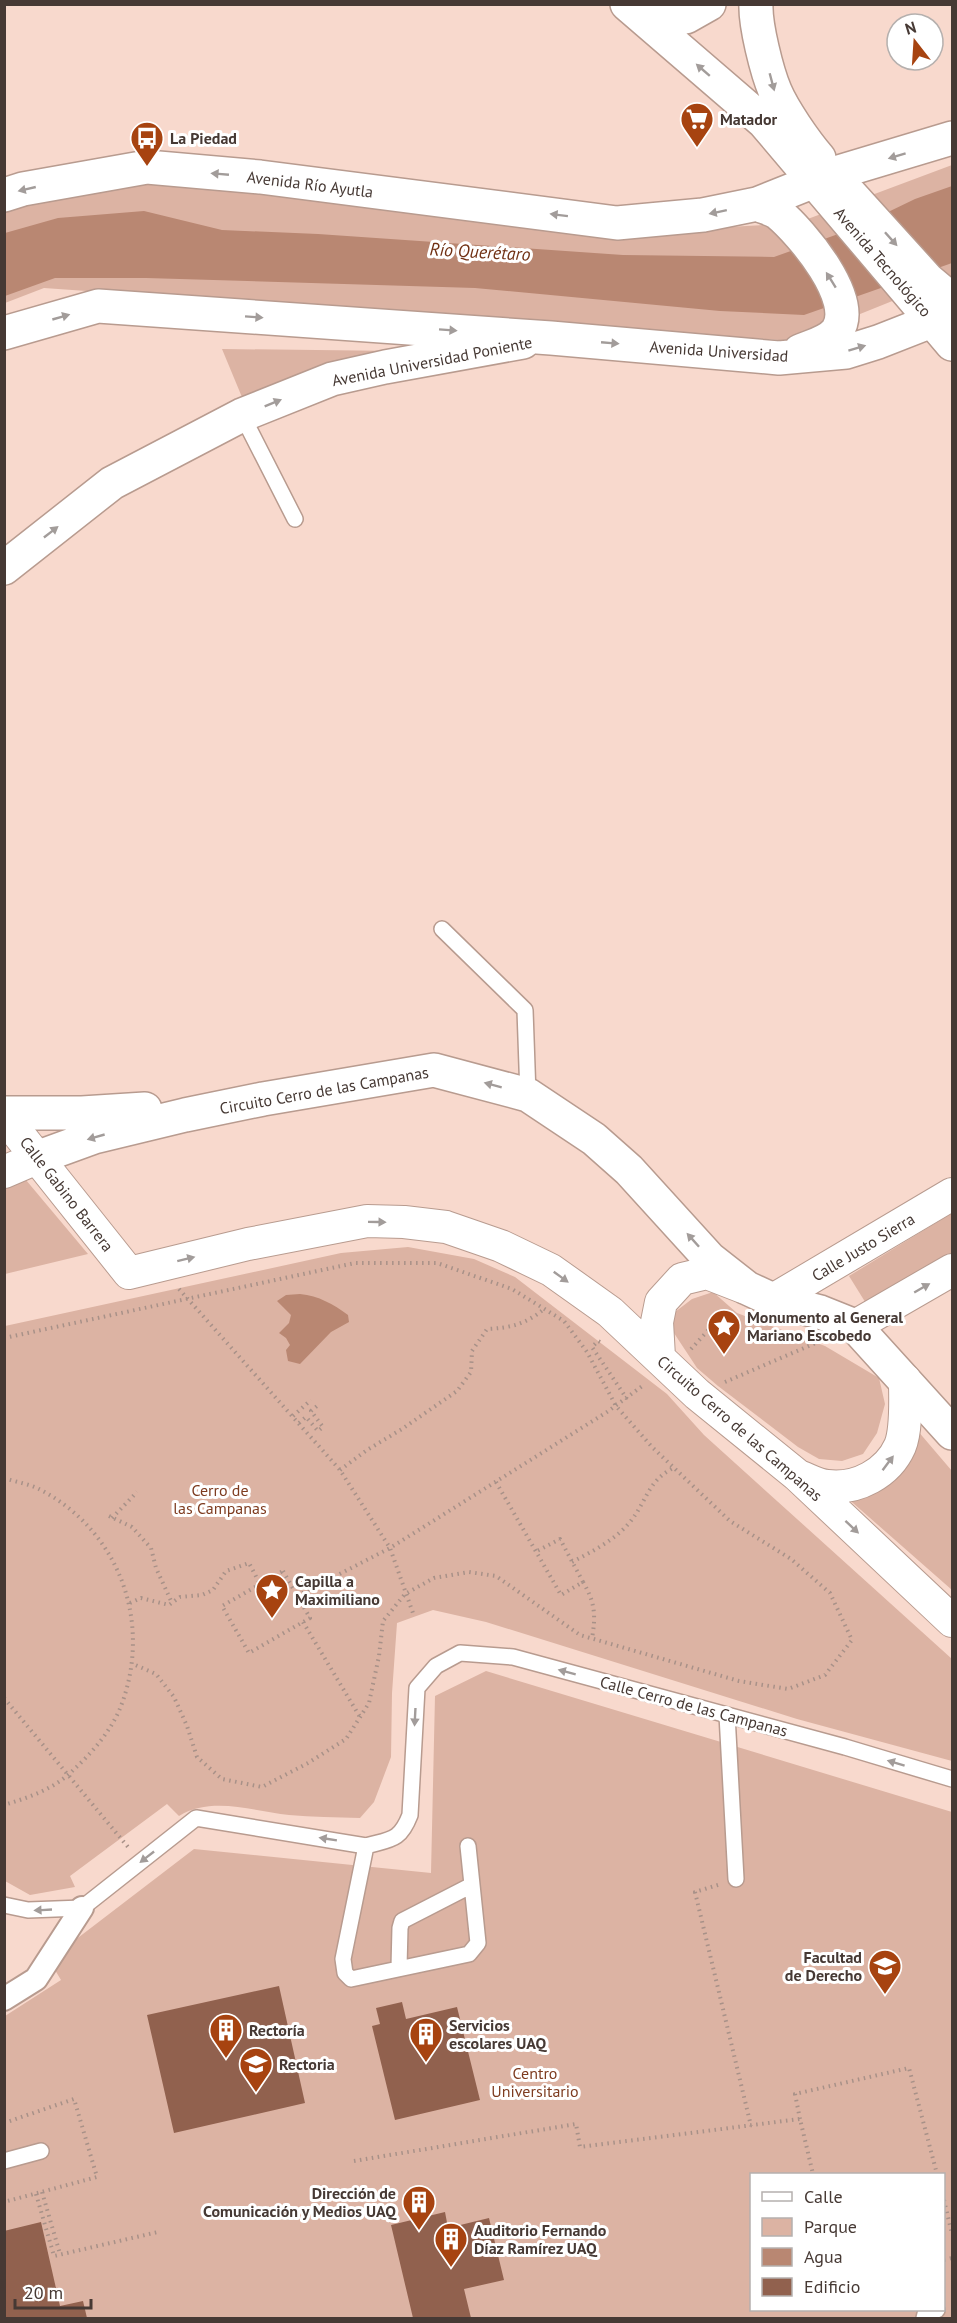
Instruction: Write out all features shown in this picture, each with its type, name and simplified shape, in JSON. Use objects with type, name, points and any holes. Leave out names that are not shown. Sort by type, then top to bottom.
[{"type":"street","points":[[627,4],[764,122],[833,189],[937,308]]},
{"type":"street","points":[[639,4],[661,13],[686,17],[709,4]]},
{"type":"street","points":[[745,4],[743,39],[748,83],[764,122]]},
{"type":"street","points":[[756,4],[755,18],[775,92],[833,189]]},
{"type":"street","points":[[757,204],[833,189],[952,138]]},
{"type":"street","name":"Avenida Río Ayutla","points":[[4,195],[23,189],[147,167],[260,177],[617,223],[703,215],[757,204]]},
{"type":"street","points":[[757,204],[777,213],[817,257],[837,289],[842,310],[838,330],[818,344],[779,358]]},
{"type":"street","points":[[4,333],[98,306],[551,338]]},
{"type":"street","name":"Avenida Universidad","points":[[551,338],[779,358],[846,352],[937,308]]},
{"type":"street","name":"Avenida Universidad Poniente","points":[[4,568],[112,483],[242,415],[332,379],[415,361],[551,338]]},
{"type":"street","name":"Circuito Cerro de las Campanas","points":[[39,1157],[94,1137],[185,1115],[263,1099],[434,1070],[528,1095],[594,1139],[629,1170],[710,1259],[760,1294],[820,1312],[855,1326],[952,1433]]},
{"type":"street","points":[[4,1114],[158,1109],[171,1110],[185,1115]]},
{"type":"street","name":"Calle Gabino Barrera","points":[[4,1114],[39,1157],[144,1270]]},
{"type":"street","points":[[4,1172],[39,1157]]},
{"type":"street","name":"Calle Justo Sierra","points":[[760,1294],[952,1194]]},
{"type":"street","name":"Circuito Cerro de las Campanas","points":[[144,1270],[248,1244],[366,1221],[404,1222],[446,1227],[501,1246],[551,1270],[610,1312],[659,1370],[697,1394],[797,1475],[952,1621]]},
{"type":"street","points":[[855,1326],[952,1270]]},
{"type":"street","points":[[659,1370],[657,1322],[661,1302],[682,1279],[707,1273],[760,1294]]},
{"type":"street","points":[[797,1475],[827,1486],[857,1484],[884,1470],[900,1445],[905,1415],[905,1380]]},
{"type":"street","points":[[4,1999],[36,1979],[82,1908]]},
{"type":"lane","points":[[242,415],[295,519]]},
{"type":"lane","points":[[442,929],[525,1010],[528,1095]]},
{"type":"lane","name":"Calle Cerro de las Campanas","points":[[366,1846],[393,1839],[405,1829],[410,1815],[417,1688],[436,1666],[460,1653],[513,1657],[952,1779]]},
{"type":"lane","points":[[727,1715],[736,1879]]},
{"type":"lane","points":[[4,1905],[28,1910],[82,1908],[196,1818],[366,1846],[343,1959],[345,1973],[351,1978],[469,1954],[478,1943],[468,1846]]},
{"type":"lane","points":[[399,1967],[402,1921],[472,1885]]},
{"type":"lane","points":[[4,2161],[41,2151]]},
{"type":"path","points":[[4,1338],[355,1263],[437,1263],[513,1289],[564,1322],[586,1352],[616,1406],[652,1448],[730,1521],[791,1559],[811,1574],[830,1593],[852,1640],[825,1675],[788,1689],[739,1681],[580,1635],[496,1576],[469,1572],[434,1578],[405,1594],[383,1621],[379,1656],[369,1703],[346,1739],[308,1763],[262,1787],[222,1779],[197,1757],[174,1696],[156,1674],[133,1664]]},
{"type":"path","points":[[144,1270],[187,1298],[340,1470],[390,1548],[414,1616]]},
{"type":"path","points":[[297,1596],[390,1548],[616,1406],[659,1370],[760,1294]]},
{"type":"path","points":[[340,1470],[457,1391],[471,1372],[472,1352],[487,1329],[509,1328],[532,1319],[544,1309]]},
{"type":"path","points":[[697,1394],[855,1326]]},
{"type":"path","points":[[293,1416],[311,1400]]},
{"type":"path","points":[[298,1423],[306,1417],[318,1431],[323,1427],[311,1411],[316,1407]]},
{"type":"path","points":[[572,1562],[602,1547],[630,1522],[660,1475],[674,1468]]},
{"type":"path","points":[[4,1478],[38,1488],[80,1517],[111,1556],[130,1603],[134,1634],[133,1664],[121,1707],[99,1744],[68,1775],[36,1795],[4,1805]]},
{"type":"path","points":[[496,1482],[561,1594],[583,1582]]},
{"type":"path","points":[[137,1492],[110,1517],[132,1527],[151,1548],[156,1568],[172,1603]]},
{"type":"path","points":[[537,1551],[560,1539],[593,1597],[596,1616],[592,1638]]},
{"type":"path","points":[[130,1603],[141,1598],[169,1605],[180,1597],[202,1595],[213,1590],[226,1571],[249,1563],[260,1584]]},
{"type":"path","points":[[283,1571],[297,1596],[310,1618],[249,1653],[222,1606],[283,1571]]},
{"type":"path","points":[[303,1622],[360,1717]]},
{"type":"path","points":[[4,1698],[120,1836]]},
{"type":"path","points":[[736,1879],[695,1892],[751,2126]]},
{"type":"path","points":[[813,2173],[795,2094],[909,2068],[936,2173]]},
{"type":"path","points":[[354,2161],[576,2124],[580,2147],[800,2119]]},
{"type":"path","points":[[42,2192],[60,2254]]},
{"type":"path","points":[[36,2194],[54,2256],[158,2232]]},
{"type":"path","points":[[945,2204],[952,2234]]},
{"type":"green space","points":[[952,165],[952,277],[793,341],[44,288],[5,303],[5,203],[141,175],[605,234],[797,223]]},
{"type":"green space","points":[[222,349],[399,351],[244,402]]},
{"type":"green space","points":[[5,1155],[88,1254],[5,1274]]},
{"type":"green space","points":[[952,1213],[952,1264],[872,1313],[849,1276]]},
{"type":"green space","name":"Cerro de las Campanas","points":[[408,1247],[474,1259],[515,1277],[667,1394],[704,1435],[952,1659],[952,1761],[797,1719],[486,1622],[433,1610],[397,1623],[392,1693],[391,1757],[374,1802],[360,1818],[289,1815],[233,1806],[205,1807],[179,1816],[167,1804],[70,1876],[75,1887],[30,1895],[5,1881],[5,1326],[341,1253]]},
{"type":"green space","points":[[713,1292],[737,1313],[825,1346],[879,1378],[885,1404],[877,1433],[863,1454],[842,1461],[819,1459],[798,1447],[697,1368],[672,1330],[675,1312],[692,1299]]},
{"type":"green space","points":[[917,1430],[952,1471],[952,1590],[845,1496],[904,1468],[913,1456]]},
{"type":"green space","name":"Centro Universitario","points":[[486,1671],[952,1812],[952,2318],[5,2318],[5,2016],[61,1980],[49,1960],[194,1849],[431,1873],[435,1696]]},
{"type":"water","name":"Río Querétaro","points":[[952,186],[952,263],[804,315],[720,311],[475,288],[146,278],[55,278],[5,296],[5,233],[58,218],[144,211],[222,230],[318,234],[623,255],[774,257],[855,228],[915,199]]},
{"type":"water","points":[[300,1294],[331,1304],[348,1315],[349,1322],[331,1332],[300,1364],[288,1361],[286,1350],[290,1345],[279,1333],[289,1323],[291,1315],[277,1301],[286,1295]]},
{"type":"building","name":"Rectoría","points":[[279,1986],[305,2103],[174,2133],[147,2015]]},
{"type":"building","name":"Servicios escolares UAQ","points":[[402,2002],[406,2019],[457,2007],[480,2100],[395,2120],[372,2026],[380,2024],[376,2008]]},
{"type":"building","name":"Auditorio Fernando Díaz Ramírez UAQ","points":[[445,2212],[448,2228],[489,2218],[504,2280],[464,2289],[471,2318],[413,2318],[391,2225]]},
{"type":"building","points":[[41,2222],[60,2306],[83,2301],[87,2318],[4,2318],[4,2231]]},
{"type":"place","name":"Matador","points":[[697,148]]},
{"type":"place","name":"La Piedad","points":[[147,167]]},
{"type":"place","name":"Monumento al General Mariano Escobedo","points":[[724,1355]]},
{"type":"place","name":"Capilla a Maximiliano","points":[[272,1619]]},
{"type":"place","name":"Facultad de Derecho","points":[[885,1995]]},
{"type":"place","name":"Rectoría","points":[[226,2059]]},
{"type":"place","name":"Servicios escolares UAQ","points":[[426,2063]]},
{"type":"place","name":"Rectoria","points":[[256,2093]]},
{"type":"place","name":"Dirección de Comunicación y Medios UAQ","points":[[419,2231]]},
{"type":"place","name":"Auditorio Fernando Díaz Ramírez UAQ","points":[[451,2268]]}]
